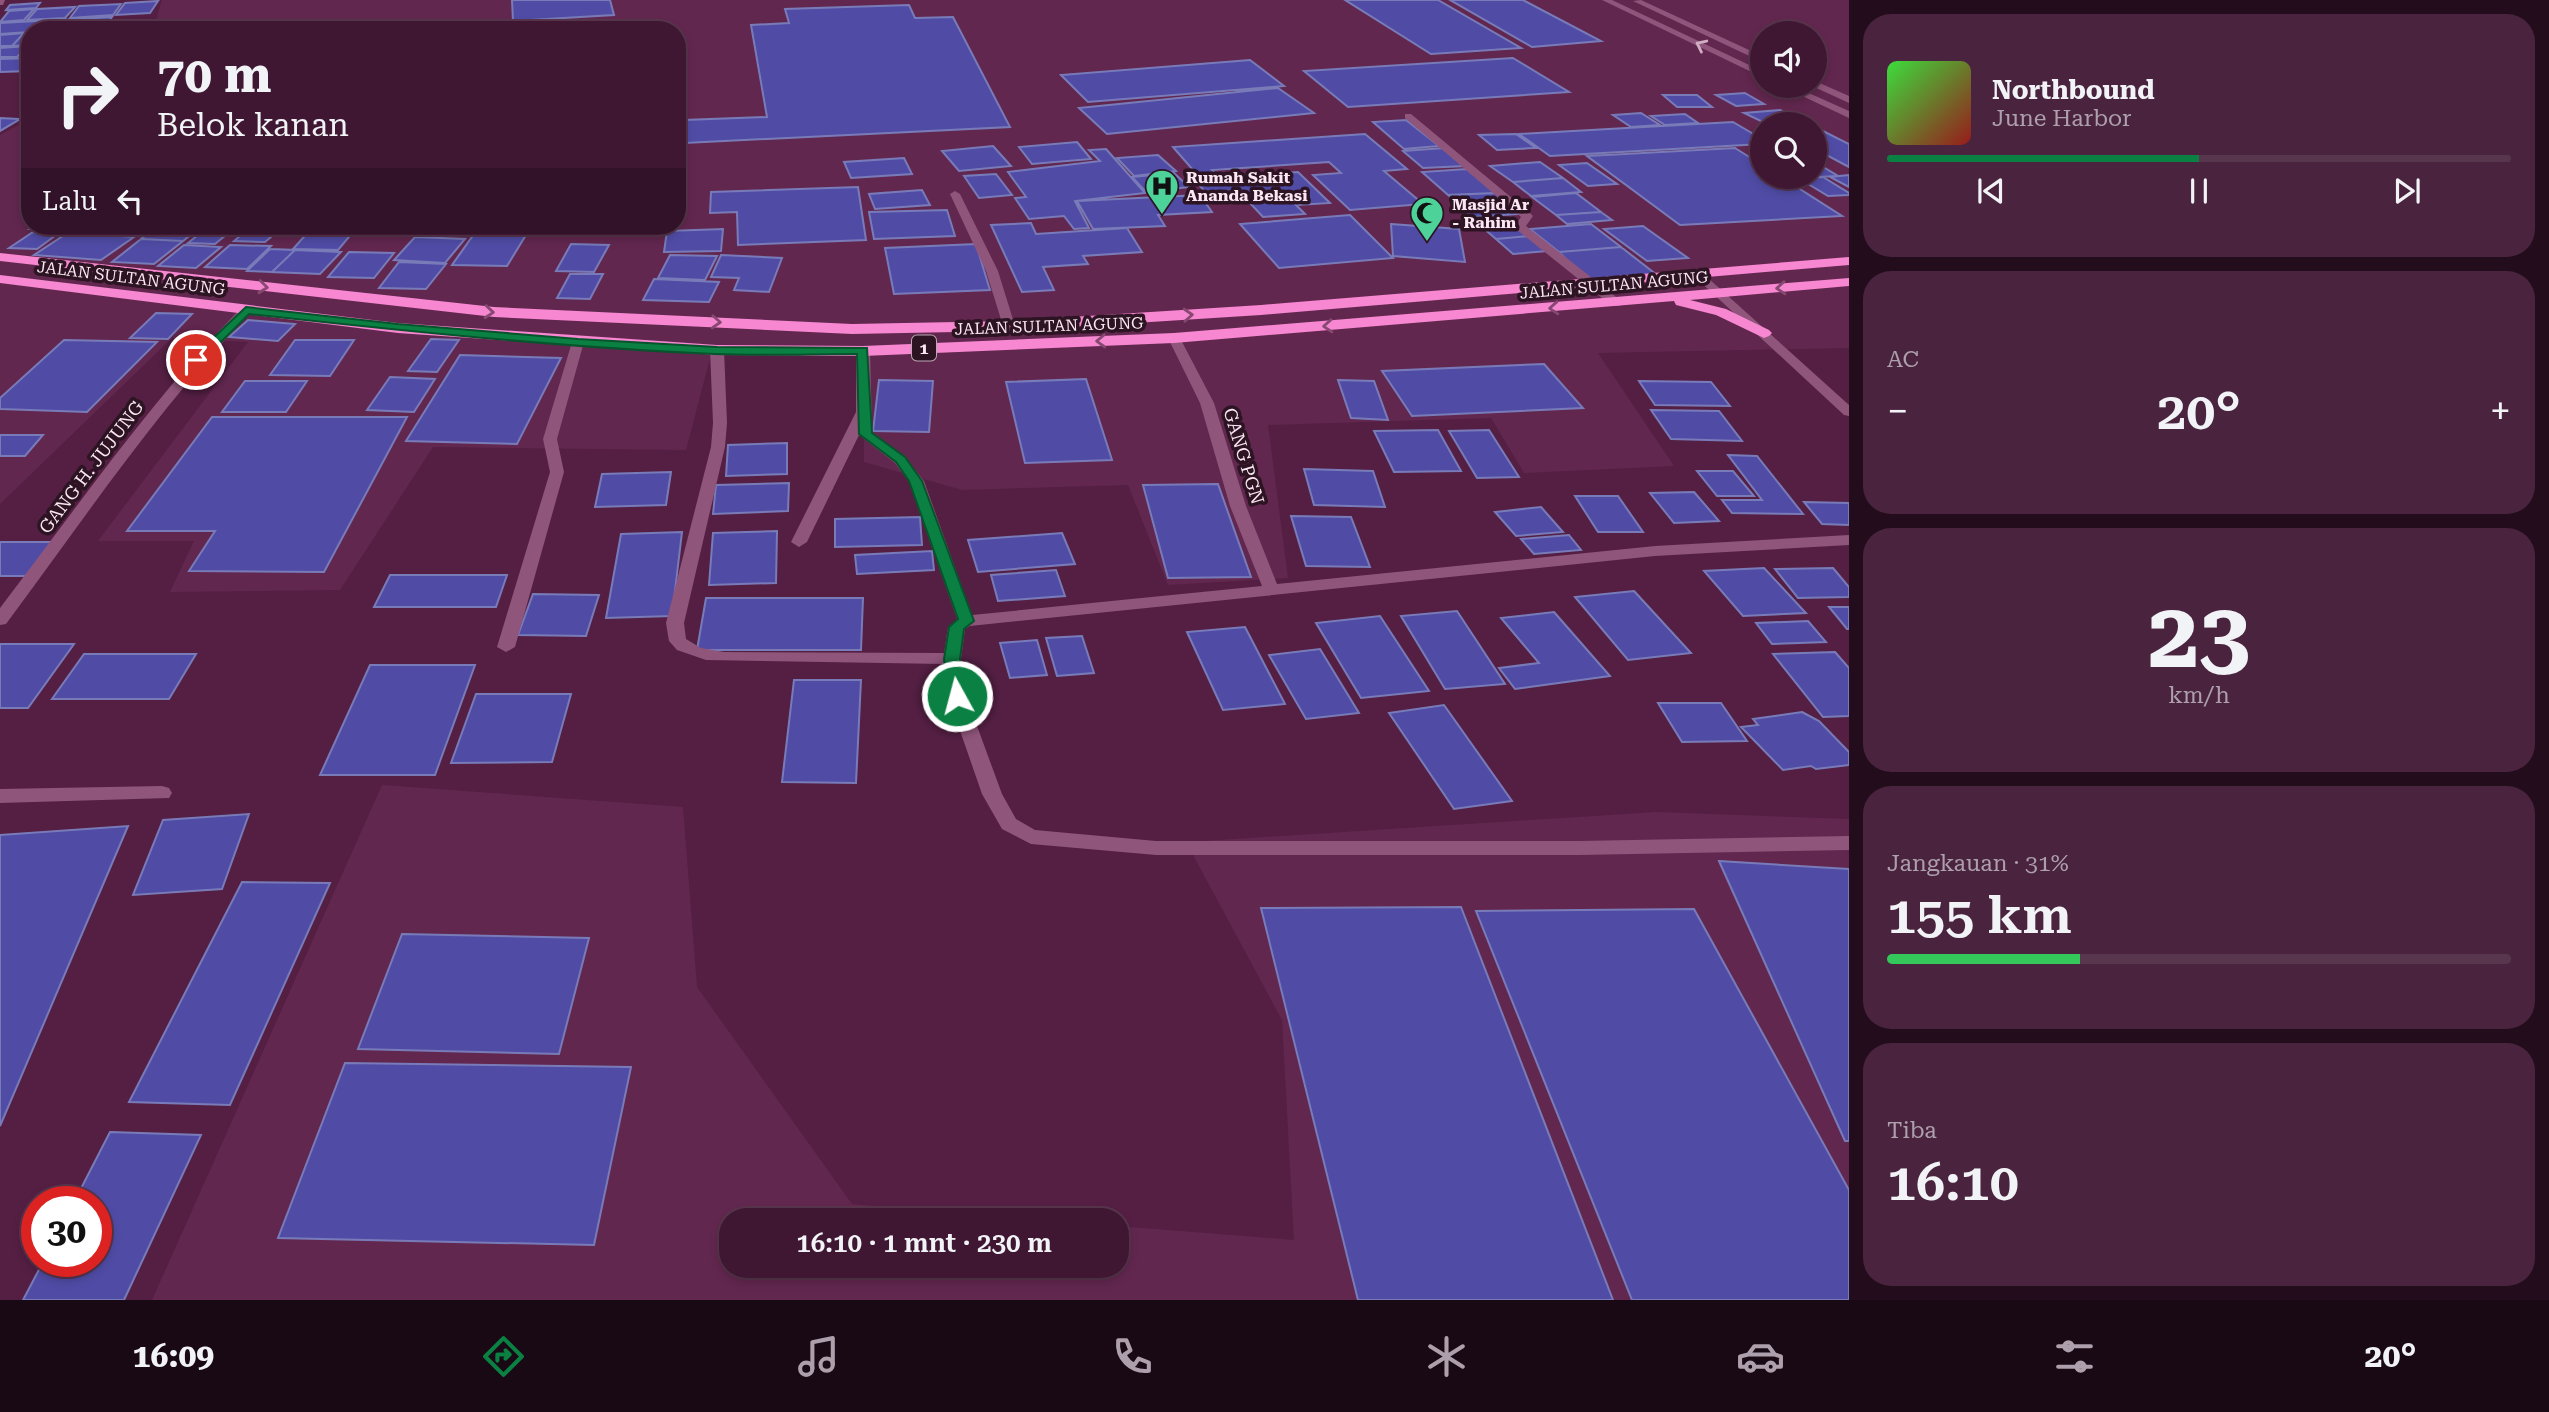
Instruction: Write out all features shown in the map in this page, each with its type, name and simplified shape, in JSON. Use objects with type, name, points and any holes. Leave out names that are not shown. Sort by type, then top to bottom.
[{"type":"highway","name":"JALAN SULTAN AGUNG","points":[[0,257],[494,312],[852,329],[1009,326],[1261,310],[1849,261]]},
{"type":"highway","name":"JALAN SULTAN AGUNG","points":[[0,279],[398,327],[717,350],[863,351],[1174,338],[1849,282]]},
{"type":"highway","points":[[1748,291],[1749,304],[1764,332]]},
{"type":"highway","points":[[1663,298],[1721,312],[1764,332]]},
{"type":"street","points":[[1606,0],[1750,68]]},
{"type":"street","points":[[1634,0],[1750,53]]},
{"type":"street","points":[[1827,90],[1849,100]]},
{"type":"street","points":[[1812,98],[1849,115]]},
{"type":"street","points":[[1408,116],[1528,216],[1520,227],[1616,303]]},
{"type":"street","points":[[955,194],[992,271],[1009,326]]},
{"type":"street","points":[[1698,273],[1849,412]]},
{"type":"street","name":"GANG H. JUJUNG","points":[[0,620],[175,387],[210,345],[246,310]]},
{"type":"street","name":"GANG PGN","points":[[1174,338],[1207,403],[1238,506],[1271,589]]},
{"type":"street","points":[[506,647],[557,472],[550,439],[578,342]]},
{"type":"street","points":[[717,350],[720,423],[718,447],[675,623],[674,632],[681,646],[690,652],[724,657],[952,659]]},
{"type":"street","points":[[863,351],[865,434],[900,460],[916,481],[966,621]]},
{"type":"street","points":[[799,542],[863,412]]},
{"type":"street","points":[[1849,540],[1655,551],[966,621],[957,627],[952,659],[957,696],[992,794],[1009,824],[1031,837],[1156,848],[1578,848],[1849,843]]},
{"type":"street","points":[[0,796],[162,793]]},
{"type":"shaded area","points":[[162,0],[1849,0],[1849,348],[1598,353],[1674,466],[1524,473],[1491,418],[1268,425],[1288,578],[1168,585],[1128,485],[962,490],[864,462],[863,351],[712,351],[686,450],[433,447],[340,590],[170,592],[194,541],[98,541],[248,342],[172,338],[0,504],[0,135],[21,124],[21,235],[686,235],[686,21],[156,21]]},
{"type":"shaded area","points":[[382,785],[683,807],[697,987],[852,1204],[899,1208],[719,1208],[719,1278],[1129,1278],[1129,1227],[1294,1240],[1282,1020],[1186,842],[1656,812],[1849,819],[1849,1300],[152,1300]]},
{"type":"building","points":[[512,0],[610,0],[614,15],[513,21]]},
{"type":"building","points":[[1345,0],[1438,0],[1521,48],[1431,54]]},
{"type":"building","points":[[1450,0],[1523,0],[1601,41],[1532,47]]},
{"type":"building","points":[[158,1],[150,13],[116,15],[125,3]]},
{"type":"building","points":[[40,3],[36,8],[6,10],[10,5]]},
{"type":"building","points":[[121,4],[113,15],[70,18],[79,6]]},
{"type":"building","points":[[909,5],[915,18],[953,17],[1010,127],[686,143],[686,120],[767,117],[751,25],[789,23],[785,9]]},
{"type":"building","points":[[75,7],[65,18],[27,20],[37,9]]},
{"type":"building","points":[[34,9],[24,20],[0,22],[9,11]]},
{"type":"building","points":[[112,17],[109,21],[75,21]]},
{"type":"building","points":[[73,19],[71,21],[36,21]]},
{"type":"building","points":[[21,22],[21,33],[0,34],[0,23]]},
{"type":"building","points":[[21,33],[12,46],[0,46],[0,35]]},
{"type":"building","points":[[21,36],[21,46],[12,46]]},
{"type":"building","points":[[21,46],[21,53],[17,57],[0,57],[0,48]]},
{"type":"building","points":[[21,58],[21,71],[0,72],[0,59]]},
{"type":"building","points":[[1513,58],[1569,92],[1348,107],[1304,71]]},
{"type":"building","points":[[1250,60],[1284,86],[1088,102],[1061,75]]},
{"type":"building","points":[[1278,88],[1314,113],[1107,134],[1079,108]]},
{"type":"building","points":[[1745,93],[1764,104],[1736,106],[1716,95]]},
{"type":"building","points":[[1663,95],[1697,95],[1712,107],[1677,107]]},
{"type":"building","points":[[1641,113],[1660,125],[1631,127],[1613,115]]},
{"type":"building","points":[[1685,114],[1698,123],[1665,125],[1651,116]]},
{"type":"building","points":[[0,118],[20,119],[0,131]]},
{"type":"building","points":[[1406,120],[1439,146],[1404,149],[1373,122]]},
{"type":"building","points":[[1733,122],[1750,132],[1750,145],[1550,156],[1519,134]]},
{"type":"building","points":[[1827,133],[1849,144],[1849,167],[1827,155]]},
{"type":"building","points":[[1365,134],[1407,169],[1384,171],[1423,204],[1350,210],[1313,175],[1341,173],[1329,162],[1212,170],[1219,177],[1298,172],[1330,203],[1296,205],[1305,214],[1263,217],[1250,203],[1215,203],[1193,178],[1200,178],[1173,147]]},
{"type":"building","points":[[1516,134],[1536,148],[1497,150],[1479,135]]},
{"type":"building","points":[[1077,142],[1091,159],[1032,164],[1019,147]]},
{"type":"building","points":[[993,146],[1011,166],[959,171],[942,151]]},
{"type":"building","points":[[1444,148],[1465,166],[1423,168],[1403,151]]},
{"type":"building","points":[[1735,148],[1750,157],[1750,189],[1800,189],[1842,216],[1680,225],[1587,156]]},
{"type":"building","points":[[1106,149],[1145,193],[1075,201],[1089,228],[1074,229],[1064,216],[1029,219],[1015,198],[1026,197],[1008,172],[1100,161],[1089,150]]},
{"type":"building","points":[[1158,155],[1176,171],[1134,176],[1117,158]]},
{"type":"building","points":[[904,158],[912,174],[851,178],[844,162]]},
{"type":"building","points":[[1540,162],[1563,178],[1513,182],[1490,166]]},
{"type":"building","points":[[1587,163],[1617,184],[1588,186],[1559,165]]},
{"type":"building","points":[[1467,169],[1495,193],[1448,195],[1422,172]]},
{"type":"building","points":[[1827,169],[1838,176],[1827,177]]},
{"type":"building","points":[[1174,173],[1189,187],[1146,192],[1132,177]]},
{"type":"building","points":[[996,174],[1012,195],[979,198],[964,176]]},
{"type":"building","points":[[1849,175],[1849,187],[1830,177]]},
{"type":"building","points":[[1563,178],[1581,192],[1531,196],[1513,182]]},
{"type":"building","points":[[1827,179],[1849,193],[1849,195],[1828,196],[1816,189],[1827,189]]},
{"type":"building","points":[[858,187],[866,240],[738,245],[737,212],[710,213],[711,192]]},
{"type":"building","points":[[922,190],[930,205],[875,209],[869,194]]},
{"type":"building","points":[[1495,193],[1520,214],[1472,217],[1448,195]]},
{"type":"building","points":[[1576,193],[1601,212],[1556,215],[1532,197]]},
{"type":"building","points":[[1200,195],[1212,212],[1158,215],[1165,226],[1093,229],[1077,201]]},
{"type":"building","points":[[947,210],[955,236],[874,239],[869,212]]},
{"type":"building","points":[[1601,212],[1612,220],[1567,224],[1556,215]]},
{"type":"building","points":[[1350,215],[1393,258],[1279,268],[1240,224]]},
{"type":"building","points":[[1508,218],[1530,236],[1496,239],[1475,221]]},
{"type":"building","points":[[1031,223],[1036,234],[1127,228],[1142,252],[1083,256],[1088,264],[1043,267],[1054,290],[1022,292],[991,225]]},
{"type":"building","name":"Masjid Ar - Rahim","points":[[1391,224],[1459,229],[1465,262],[1393,256]]},
{"type":"building","points":[[1591,224],[1621,247],[1559,252],[1530,229]]},
{"type":"building","points":[[1643,226],[1688,258],[1647,261],[1604,229]]},
{"type":"building","points":[[723,229],[721,251],[664,252],[666,235],[686,235],[686,230]]},
{"type":"building","points":[[28,235],[56,235],[37,249],[9,248]]},
{"type":"building","points":[[64,235],[134,237],[101,260],[34,255]]},
{"type":"building","points":[[146,235],[191,235],[183,241],[141,239]]},
{"type":"building","points":[[198,235],[226,235],[215,244],[188,243]]},
{"type":"building","points":[[241,235],[273,235],[265,242],[234,241]]},
{"type":"building","points":[[306,235],[351,235],[338,250],[293,249]]},
{"type":"building","points":[[473,235],[526,235],[507,266],[452,265]]},
{"type":"building","points":[[1530,236],[1548,251],[1513,254],[1496,239]]},
{"type":"building","points":[[415,237],[465,239],[445,263],[394,260]]},
{"type":"building","points":[[141,239],[183,241],[154,264],[112,262]]},
{"type":"building","points":[[571,244],[609,245],[594,272],[556,271]]},
{"type":"building","points":[[976,244],[990,290],[894,294],[885,248]]},
{"type":"building","points":[[184,245],[221,247],[196,268],[158,266]]},
{"type":"building","points":[[230,245],[271,246],[247,269],[205,267]]},
{"type":"building","points":[[1621,247],[1657,275],[1590,283],[1559,252]]},
{"type":"building","points":[[270,249],[295,250],[272,272],[247,271]]},
{"type":"building","points":[[295,250],[341,252],[320,274],[272,272]]},
{"type":"building","points":[[349,252],[394,253],[374,278],[328,277]]},
{"type":"building","points":[[670,255],[717,256],[705,280],[658,278]]},
{"type":"building","points":[[721,255],[782,258],[769,292],[734,290],[739,278],[711,277]]},
{"type":"building","points":[[399,262],[446,264],[426,289],[379,288]]},
{"type":"building","points":[[570,274],[603,274],[590,299],[557,298]]},
{"type":"building","points":[[654,279],[719,282],[709,302],[643,300]]},
{"type":"building","points":[[156,313],[192,314],[168,339],[130,338]]},
{"type":"building","points":[[248,320],[295,324],[278,341],[229,337]]},
{"type":"building","points":[[431,339],[459,340],[437,372],[408,371]]},
{"type":"building","points":[[64,340],[157,342],[87,412],[0,409],[0,398]]},
{"type":"building","points":[[295,340],[354,340],[330,376],[270,375]]},
{"type":"building","points":[[460,355],[561,358],[517,444],[406,441]]},
{"type":"building","points":[[1544,364],[1583,408],[1412,416],[1382,371]]},
{"type":"building","points":[[390,377],[435,379],[414,412],[367,410]]},
{"type":"building","points":[[1086,379],[1112,460],[1025,463],[1006,382]]},
{"type":"building","points":[[879,380],[933,381],[929,432],[873,431]]},
{"type":"building","points":[[1338,380],[1374,381],[1388,420],[1351,418]]},
{"type":"building","points":[[245,381],[307,381],[286,412],[222,412]]},
{"type":"building","points":[[1639,381],[1711,382],[1730,406],[1655,405]]},
{"type":"building","points":[[1651,410],[1719,411],[1742,441],[1671,439]]},
{"type":"building","points":[[212,417],[407,417],[324,572],[189,571],[215,531],[127,531]]},
{"type":"building","points":[[1438,430],[1461,471],[1394,472],[1374,431]]},
{"type":"building","points":[[1489,430],[1519,477],[1477,478],[1449,431]]},
{"type":"building","points":[[0,435],[43,435],[25,456],[0,456]]},
{"type":"building","points":[[787,443],[787,474],[726,476],[728,445]]},
{"type":"building","points":[[1728,455],[1757,456],[1803,514],[1732,513],[1722,500],[1762,500]]},
{"type":"building","points":[[1304,469],[1373,471],[1385,507],[1314,505]]},
{"type":"building","points":[[1697,471],[1733,471],[1754,496],[1717,496]]},
{"type":"building","points":[[671,472],[666,505],[595,507],[602,474]]},
{"type":"building","points":[[789,483],[788,511],[713,514],[716,485]]},
{"type":"building","points":[[1218,484],[1251,577],[1168,578],[1143,485]]},
{"type":"building","points":[[1694,492],[1719,521],[1674,523],[1650,493]]},
{"type":"building","points":[[1575,496],[1618,496],[1643,532],[1598,532]]},
{"type":"building","points":[[1804,502],[1849,503],[1849,525],[1822,524]]},
{"type":"building","points":[[1541,507],[1563,532],[1516,536],[1495,512]]},
{"type":"building","points":[[1291,516],[1351,517],[1370,567],[1306,566]]},
{"type":"building","points":[[920,517],[922,545],[835,547],[835,519]]},
{"type":"building","points":[[777,531],[776,583],[709,585],[713,533]]},
{"type":"building","points":[[682,532],[672,616],[606,618],[621,534]]},
{"type":"building","points":[[1062,533],[1075,564],[978,572],[968,540]]},
{"type":"building","points":[[1569,535],[1581,550],[1534,554],[1521,539]]},
{"type":"building","points":[[0,542],[52,542],[26,576],[0,576]]},
{"type":"building","points":[[932,551],[934,570],[857,574],[855,555]]},
{"type":"building","points":[[1764,568],[1806,613],[1743,616],[1704,571]]},
{"type":"building","points":[[1833,568],[1849,587],[1849,597],[1798,598],[1775,569]]},
{"type":"building","points":[[1056,570],[1065,596],[998,601],[991,575]]},
{"type":"building","points":[[390,575],[507,575],[496,607],[374,607]]},
{"type":"building","points":[[1634,591],[1691,653],[1628,660],[1575,597]]},
{"type":"building","points":[[533,594],[599,595],[586,636],[518,635]]},
{"type":"building","points":[[706,598],[863,598],[861,650],[697,650]]},
{"type":"building","points":[[1829,607],[1849,607],[1849,629],[1847,629]]},
{"type":"building","points":[[1457,611],[1505,684],[1445,689],[1401,616]]},
{"type":"building","points":[[1554,612],[1610,676],[1515,689],[1499,668],[1539,663],[1501,618]]},
{"type":"building","points":[[1380,616],[1429,691],[1361,698],[1316,623]]},
{"type":"building","points":[[1808,621],[1826,642],[1772,644],[1756,623]]},
{"type":"building","points":[[1245,627],[1285,704],[1223,710],[1187,632]]},
{"type":"building","points":[[1082,636],[1094,673],[1057,676],[1046,638]]},
{"type":"building","points":[[1037,640],[1047,675],[1010,678],[1000,643]]},
{"type":"building","points":[[0,644],[74,644],[28,708],[0,708]]},
{"type":"building","points":[[1320,649],[1359,713],[1306,719],[1269,655]]},
{"type":"building","points":[[1835,652],[1849,668],[1849,716],[1823,717],[1773,654]]},
{"type":"building","points":[[84,654],[196,654],[169,699],[52,699]]},
{"type":"building","points":[[370,665],[475,665],[435,775],[320,775]]},
{"type":"building","points":[[794,680],[861,680],[856,783],[782,782]]},
{"type":"building","points":[[476,694],[571,694],[552,762],[451,763]]},
{"type":"building","points":[[1658,703],[1721,703],[1747,741],[1682,742]]},
{"type":"building","points":[[1444,705],[1512,801],[1454,809],[1389,713]]},
{"type":"building","points":[[1802,712],[1819,721],[1849,752],[1849,765],[1783,770],[1741,727],[1758,725],[1753,719]]},
{"type":"building","points":[[249,814],[222,889],[133,895],[163,820]]},
{"type":"building","points":[[128,826],[0,1126],[0,835]]},
{"type":"building","points":[[1719,861],[1849,869],[1849,1141],[1845,1141]]},
{"type":"building","points":[[242,882],[330,883],[230,1105],[129,1102]]},
{"type":"building","points":[[1461,907],[1613,1300],[1358,1300],[1261,908]]},
{"type":"building","points":[[1694,909],[1849,1190],[1849,1300],[1632,1300],[1476,911]]},
{"type":"building","points":[[402,934],[589,938],[559,1054],[358,1049]]},
{"type":"building","points":[[345,1063],[631,1067],[594,1245],[278,1238]]},
{"type":"building","points":[[110,1132],[201,1135],[124,1300],[23,1300],[35,1277],[112,1277],[112,1186],[82,1186]]},
{"type":"place","name":"Rumah Sakit Ananda Bekasi","points":[[1162,216]]},
{"type":"place","name":"Masjid Ar - Rahim","points":[[1427,243]]},
{"type":"route","points":[[196,360],[246,310],[398,327],[578,342],[717,350],[863,351],[865,434],[900,460],[916,481],[966,621],[957,627],[952,659],[957,696]]}]
